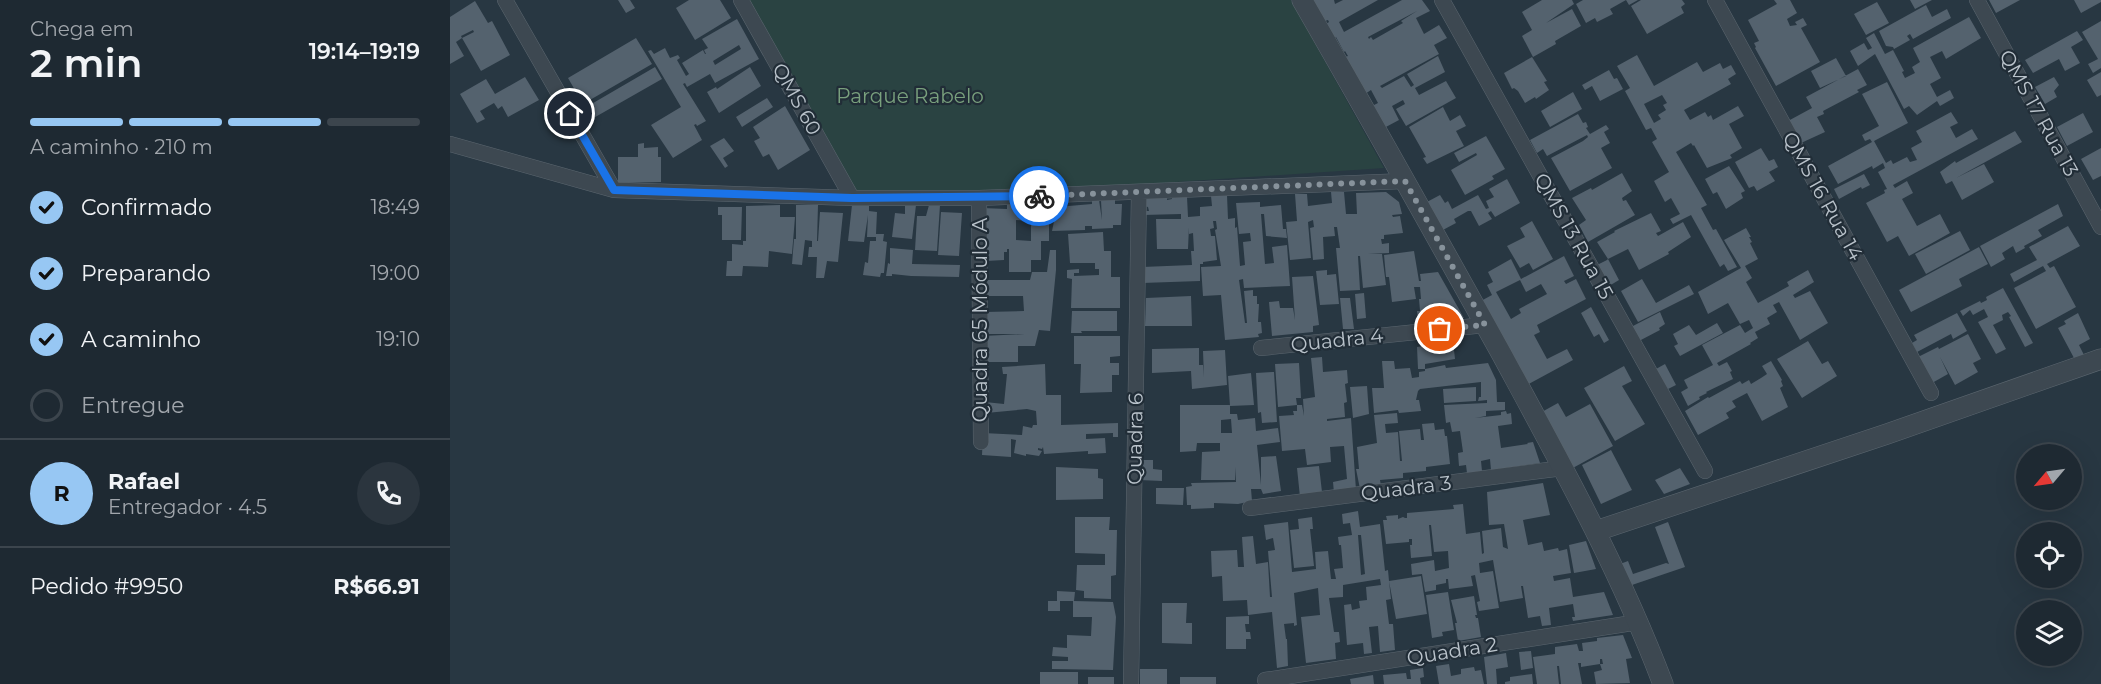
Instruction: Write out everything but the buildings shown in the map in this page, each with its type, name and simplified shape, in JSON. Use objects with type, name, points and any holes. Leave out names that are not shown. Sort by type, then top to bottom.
[{"type":"street","points":[[504,0],[614,190]]},
{"type":"street","name":"QMS 60","points":[[741,0],[852,198]]},
{"type":"street","points":[[1302,0],[1563,468],[1639,622],[1663,684]]},
{"type":"street","name":"QMS 13 Rua 15","points":[[1442,0],[1705,471]]},
{"type":"street","name":"QMS 16 Rua 14","points":[[1715,0],[1930,393]]},
{"type":"street","name":"QMS 17 Rua 13","points":[[1977,0],[2101,227]]},
{"type":"street","points":[[450,144],[614,190],[852,198],[980,198],[1405,181]]},
{"type":"street","name":"Quadra 6","points":[[1131,684],[1139,193]]},
{"type":"street","name":"Quadra 65 Módulo A","points":[[980,198],[981,442]]},
{"type":"street","name":"Quadra 4","points":[[1261,348],[1485,325]]},
{"type":"street","points":[[1596,531],[1887,434],[2101,359]]},
{"type":"street","name":"Quadra 3","points":[[1250,508],[1563,468]]},
{"type":"street","name":"Quadra 2","points":[[1265,680],[1639,622]]},
{"type":"green space","name":"Parque Rabelo","points":[[744,0],[1291,0],[1384,168],[1146,184],[855,195]]},
{"type":"way so far","points":[[1039,196],[1405,181],[1485,325],[1440,329]]},
{"type":"route","points":[[570,114],[614,190],[852,198],[1039,196]]}]
